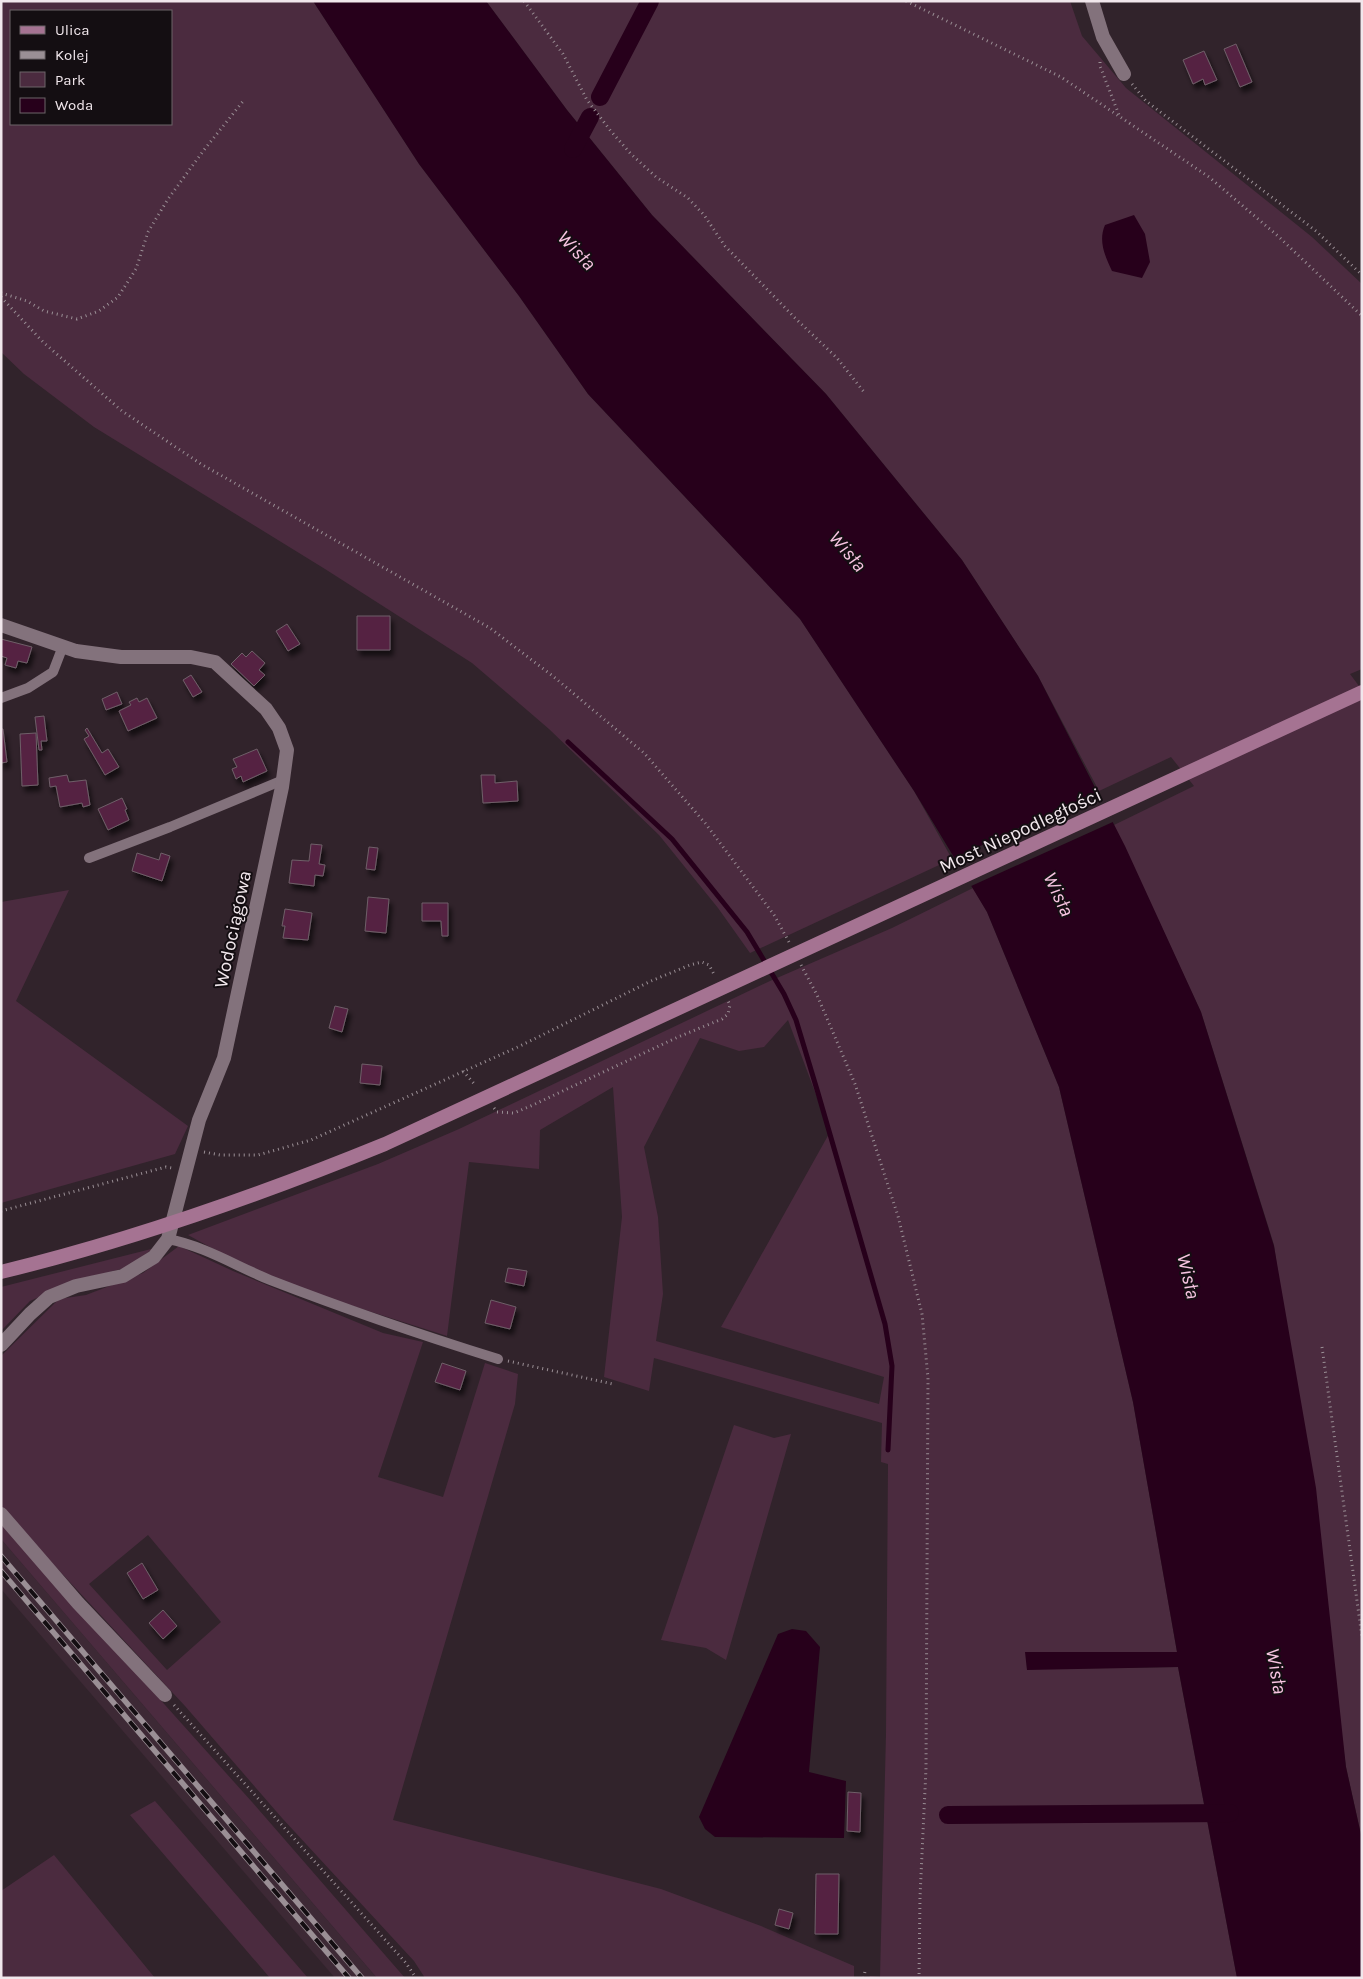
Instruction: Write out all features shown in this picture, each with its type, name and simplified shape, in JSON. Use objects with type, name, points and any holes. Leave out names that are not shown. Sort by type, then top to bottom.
[{"type":"main road","name":"Most Niepodległości","points":[[1,1272],[100,1246],[214,1210],[385,1144],[1362,692]]},
{"type":"street","points":[[1092,1],[1103,37],[1124,74]]},
{"type":"street","name":"Wodociągowa","points":[[1,625],[76,651],[120,657],[191,657],[216,662],[266,709],[279,728],[286,750],[283,780],[224,1058],[200,1120],[168,1239],[154,1257],[123,1276],[76,1286],[49,1298],[30,1314],[1,1346]]},
{"type":"street","points":[[1,1514],[78,1603],[165,1695]]},
{"type":"lane","points":[[1,698],[28,688],[52,672],[63,646]]},
{"type":"lane","points":[[89,858],[283,780]]},
{"type":"lane","points":[[168,1239],[187,1242],[268,1279],[396,1327],[498,1359]]},
{"type":"path","points":[[524,1],[563,54],[587,100],[610,130],[631,154],[656,177],[688,198],[704,214],[726,246],[795,318],[837,358],[864,392]]},
{"type":"path","points":[[906,1],[1061,77],[1209,177],[1279,237],[1362,316]]},
{"type":"path","points":[[1124,74],[1146,101],[1316,231],[1362,275]]},
{"type":"path","points":[[1,294],[27,301],[44,311],[77,320],[99,311],[118,297],[136,269],[148,232],[168,199],[244,100]]},
{"type":"path","points":[[1,1211],[166,1167],[186,1169]]},
{"type":"path","points":[[1322,1347],[1362,1637]]},
{"type":"path","points":[[498,1359],[612,1384]]},
{"type":"path","points":[[165,1695],[406,1963],[416,1978]]},
{"type":"path","points":[[864,1978],[865,1971]]},
{"type":"shaded area","points":[[1,1539],[377,1978],[335,1978],[1,1589]]},
{"type":"green space","points":[[1,1],[313,1],[419,164],[519,296],[588,394],[800,619],[914,791],[952,859],[750,953],[718,908],[659,835],[549,729],[472,663],[325,569],[94,427],[24,374],[1,352]]},
{"type":"green space","points":[[486,1],[1070,1],[1082,36],[1126,88],[1312,237],[1362,284],[1362,669],[1350,674],[1362,690],[1362,1839],[1346,1767],[1274,1245],[1201,1012],[1114,825],[1194,786],[1171,757],[1099,791],[1038,676],[962,560],[826,394],[652,215],[567,110]]},
{"type":"green space","points":[[973,888],[987,912],[1059,1087],[1133,1402],[1177,1652],[1026,1652],[1027,1669],[1178,1667],[1237,1978],[869,1978],[870,1976],[880,1977],[886,1734],[888,1464],[881,1462],[882,1423],[654,1358],[649,1391],[604,1377],[622,1217],[613,1087],[540,1130],[539,1169],[469,1162],[447,1336],[268,1279],[188,1235],[378,1164],[459,1129],[770,981],[892,928]],"holes":[[[788,1020],[830,1132],[721,1327],[884,1377],[879,1404],[656,1341],[663,1294],[658,1217],[644,1147],[700,1038],[739,1051],[764,1047]]]},
{"type":"green space","points":[[69,890],[16,1001],[188,1126],[175,1154],[1,1203],[1,902]]},
{"type":"green space","points":[[179,1246],[233,1271],[383,1333],[423,1342],[378,1477],[443,1497],[485,1363],[518,1374],[515,1404],[393,1820],[661,1889],[761,1926],[854,1966],[854,1978],[425,1978],[414,1961],[282,1818],[185,1706],[1,1508],[1,1356],[59,1299],[86,1295],[143,1273]],"holes":[[[148,1535],[221,1622],[167,1670],[89,1584]]]},
{"type":"green space","points":[[155,1248],[125,1268],[75,1281],[30,1301],[1,1331],[1,1287]]},
{"type":"green space","points":[[734,1425],[774,1438],[791,1434],[726,1660],[706,1648],[661,1640]]},
{"type":"green space","points":[[1,1522],[252,1802],[405,1978],[377,1978],[1,1539]]},
{"type":"green space","points":[[155,1801],[308,1978],[270,1978],[130,1815]]},
{"type":"green space","points":[[54,1855],[155,1978],[1,1978],[1,1891]]},
{"type":"water","name":"Wisła","points":[[313,1],[486,1],[567,110],[652,215],[826,394],[962,560],[1038,676],[1125,846],[1201,1012],[1274,1246],[1316,1488],[1346,1767],[1362,1839],[1362,1978],[1237,1978],[1178,1667],[1027,1670],[1025,1652],[1177,1652],[1133,1402],[1059,1087],[987,912],[914,791],[800,619],[588,394],[519,296],[419,164]]},
{"type":"water","points":[[1134,215],[1145,234],[1150,262],[1142,278],[1112,271],[1102,243],[1105,225]]},
{"type":"water","points":[[792,1629],[806,1631],[820,1647],[809,1772],[846,1781],[844,1838],[715,1837],[705,1829],[699,1817],[778,1634]]},
{"type":"pier","points":[[1099,791],[1115,821],[969,887],[952,859]]},
{"type":"building","points":[[1236,44],[1252,82],[1240,87],[1224,49]]},
{"type":"building","points":[[1204,51],[1217,80],[1205,85],[1203,79],[1193,84],[1183,60]]},
{"type":"building","points":[[357,616],[390,616],[390,650],[357,650]]},
{"type":"building","points":[[287,624],[300,644],[288,651],[276,631]]},
{"type":"building","points":[[1,639],[32,647],[27,663],[18,661],[16,668],[5,665],[7,658],[1,656]]},
{"type":"building","points":[[252,651],[265,663],[259,670],[265,675],[254,686],[231,664],[242,653],[246,657]]},
{"type":"building","points":[[191,675],[202,692],[193,697],[183,680]]},
{"type":"building","points":[[117,692],[122,704],[106,710],[102,699]]},
{"type":"building","points":[[137,698],[139,702],[147,698],[157,718],[128,731],[119,711],[131,705],[129,702]]},
{"type":"building","points":[[44,716],[47,741],[41,741],[42,750],[39,750],[35,717]]},
{"type":"building","points":[[87,728],[102,753],[108,749],[119,767],[105,775],[84,739],[89,736],[85,730]]},
{"type":"building","points":[[1,729],[3,729],[7,762],[1,763]]},
{"type":"building","points":[[36,733],[38,785],[22,786],[20,734]]},
{"type":"building","points":[[257,749],[267,771],[243,782],[241,776],[236,779],[232,769],[237,767],[233,759]]},
{"type":"building","points":[[67,775],[69,782],[86,780],[90,805],[83,807],[82,803],[60,807],[56,786],[50,787],[49,778]]},
{"type":"building","points":[[481,775],[495,775],[495,783],[517,781],[518,801],[483,803]]},
{"type":"building","points":[[122,798],[129,820],[108,830],[98,809]]},
{"type":"building","points":[[311,844],[322,845],[319,864],[325,865],[323,876],[315,875],[314,886],[289,883],[292,860],[309,861]]},
{"type":"building","points":[[369,847],[378,848],[375,870],[366,869]]},
{"type":"building","points":[[137,853],[159,860],[161,853],[170,856],[162,881],[132,871]]},
{"type":"building","points":[[368,897],[389,899],[386,933],[365,931]]},
{"type":"building","points":[[422,903],[448,903],[448,936],[442,936],[441,921],[422,921]]},
{"type":"building","points":[[285,909],[312,913],[308,940],[283,938],[285,926],[282,926]]},
{"type":"building","points":[[335,1006],[348,1009],[342,1032],[329,1028]]},
{"type":"building","points":[[362,1064],[382,1066],[380,1085],[360,1083]]},
{"type":"building","points":[[508,1268],[527,1271],[524,1286],[505,1282]]},
{"type":"building","points":[[491,1300],[516,1307],[510,1329],[485,1323]]},
{"type":"building","points":[[442,1363],[466,1371],[460,1390],[435,1382]]},
{"type":"building","points":[[142,1563],[158,1590],[143,1599],[127,1573]]},
{"type":"building","points":[[163,1610],[177,1626],[163,1639],[149,1623]]},
{"type":"building","points":[[848,1792],[861,1793],[860,1832],[847,1831]]},
{"type":"building","points":[[816,1874],[839,1874],[838,1934],[815,1934]]},
{"type":"building","points":[[779,1909],[793,1913],[789,1929],[775,1925]]},
{"type":"waterway","points":[[600,97],[650,1]]},
{"type":"waterway","points":[[573,149],[590,117]]},
{"type":"waterway","points":[[568,742],[672,839],[747,932],[784,994],[796,1020],[885,1324],[892,1366],[888,1450]]},
{"type":"waterway","points":[[948,1815],[1230,1813]]},
{"type":"railway","points":[[1,1556],[362,1978]]},
{"type":"railway","points":[[1,1571],[349,1978]]}]
